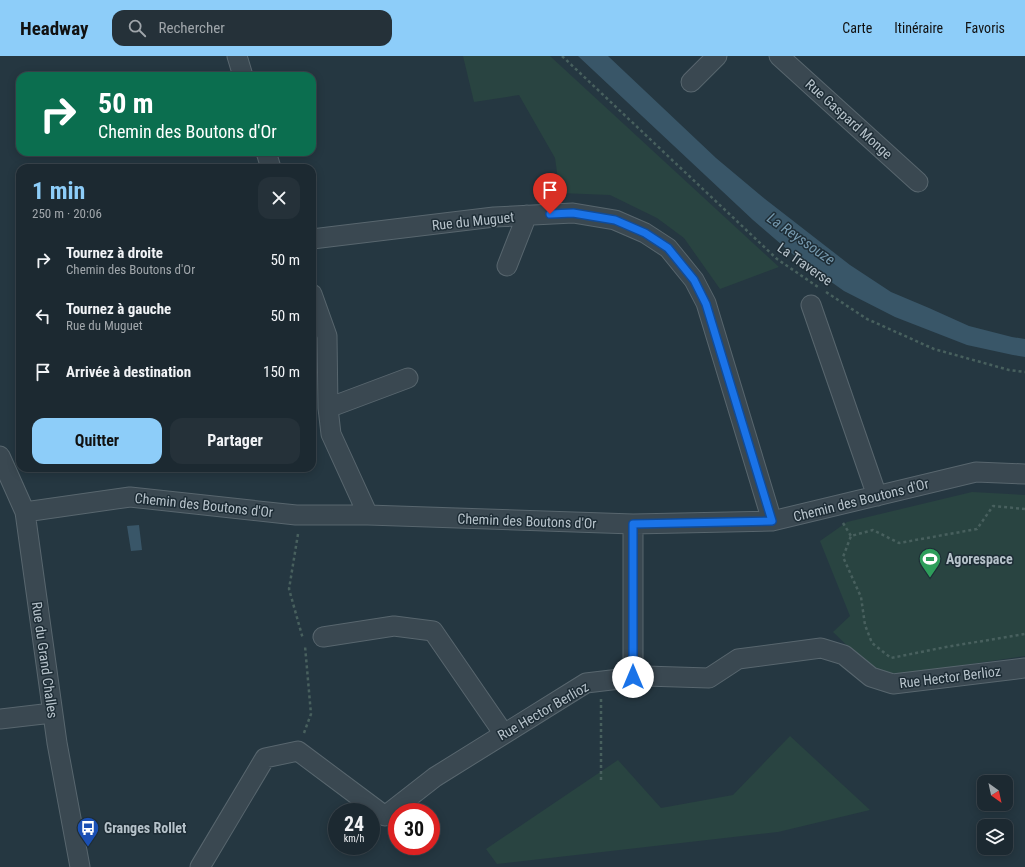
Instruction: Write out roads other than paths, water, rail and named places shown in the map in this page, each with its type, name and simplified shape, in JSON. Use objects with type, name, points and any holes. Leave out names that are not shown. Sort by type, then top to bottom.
[{"type":"street","points":[[237,56],[242,72]]},
{"type":"street","points":[[692,82],[717,56]]},
{"type":"street","name":"Rue Gaspard Monge","points":[[779,56],[918,182]]},
{"type":"street","name":"Rue du Muguet","points":[[316,239],[494,217],[573,213],[615,220],[645,233],[668,248],[694,280],[706,304],[772,521]]},
{"type":"street","points":[[508,266],[527,215]]},
{"type":"street","points":[[316,305],[327,336],[328,408],[331,434],[368,515]]},
{"type":"street","points":[[811,305],[877,496]]},
{"type":"street","points":[[328,408],[408,378]]},
{"type":"street","name":"Rue du Grand Challes","points":[[0,456],[25,512],[52,713],[80,867]]},
{"type":"street","name":"Chemin des Boutons d'Or","points":[[25,512],[130,497],[300,515],[368,515],[633,524],[772,521],[976,472],[1025,474]]},
{"type":"street","points":[[633,524],[633,677]]},
{"type":"street","points":[[323,637],[394,626],[434,631],[504,734]]},
{"type":"street","name":"Rue Hector Berlioz","points":[[200,867],[265,758],[298,751],[385,816],[435,777],[586,683],[645,676],[709,678],[738,659],[821,648],[844,654],[871,677],[893,684],[1025,668]]},
{"type":"street","points":[[0,719],[52,713]]},
{"type":"water","name":"La Reyssouze","points":[[578,56],[608,56],[716,158],[765,199],[850,265],[891,292],[969,326],[1025,339],[1025,357],[967,345],[895,317],[844,291],[796,257],[753,220]]},
{"type":"water","points":[[139,525],[142,550],[131,551],[127,526]]},
{"type":"place","name":"Agorespace","points":[[930,578]]},
{"type":"place","name":"Granges Rollet","points":[[88,848]]}]
